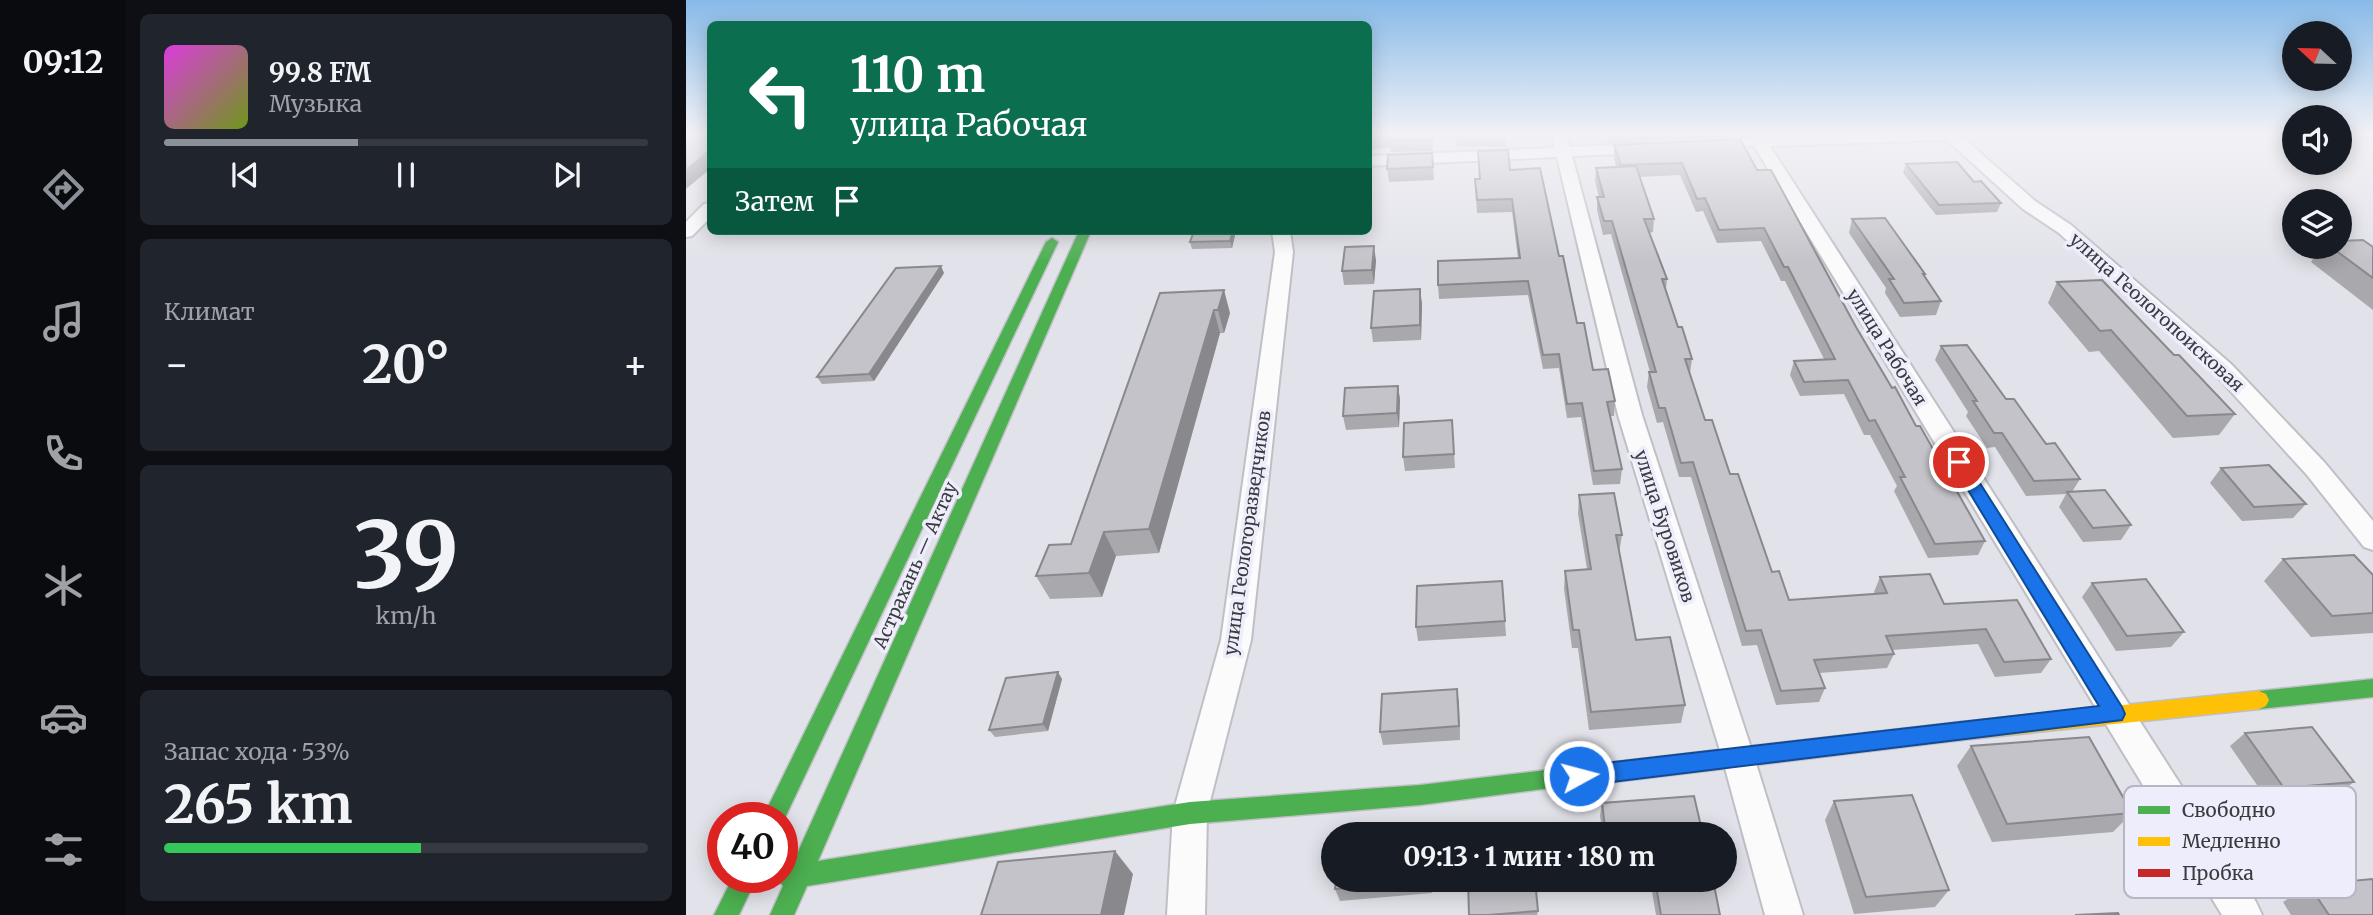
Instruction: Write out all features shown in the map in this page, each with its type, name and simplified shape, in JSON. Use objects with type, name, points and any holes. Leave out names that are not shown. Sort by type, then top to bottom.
[{"type":"main road","name":"Астрахань — Актау","points":[[781,802],[1055,235]]},
{"type":"main road","name":"Астрахань — Актау","points":[[782,915],[1082,235]]},
{"type":"main road","points":[[800,874],[1189,813],[1420,794],[2115,714],[2373,688]]},
{"type":"main road","points":[[726,915],[737,893]]},
{"type":"street","name":"улица Буровиков","points":[[1570,178],[1630,415],[1738,757],[1784,915]]},
{"type":"street","name":"улица Рабочая","points":[[1773,178],[2161,786]]},
{"type":"street","name":"улица Геологопоисковая","points":[[1998,178],[2029,205],[2064,229],[2224,369],[2316,469],[2373,540]]},
{"type":"street","points":[[686,232],[707,211]]},
{"type":"street","name":"улица Геологоразведчиков","points":[[1186,915],[1189,813],[1236,640],[1284,253],[1282,235]]},
{"type":"street","name":"улица Рабочая","points":[[2232,898],[2243,915]]},
{"type":"building","points":[[1542,178],[1559,256],[1563,256],[1577,323],[1584,323],[1593,370],[1608,369],[1615,401],[1607,402],[1622,469],[1594,471],[1582,403],[1567,404],[1559,354],[1543,355],[1528,281],[1438,285],[1438,261],[1520,258],[1512,199],[1477,200],[1475,179]]},
{"type":"building","points":[[1599,178],[1640,178],[1654,219],[1644,219],[1667,279],[1662,279],[1678,327],[1682,327],[1692,359],[1685,359],[1705,420],[1712,420],[1730,474],[1738,474],[1772,572],[1779,571],[1789,600],[1887,593],[1880,577],[1930,574],[1944,604],[2017,600],[2051,659],[2004,662],[1986,629],[1886,636],[1894,654],[1814,660],[1825,688],[1781,691],[1761,630],[1746,631],[1693,462],[1681,463],[1665,408],[1659,408],[1649,372],[1656,372],[1612,221],[1604,221],[1597,197],[1604,197]]},
{"type":"building","points":[[1688,178],[1775,178],[1856,327],[1892,388],[1895,387],[1916,426],[1920,426],[1985,541],[1935,544],[1900,477],[1905,477],[1875,420],[1869,421],[1848,380],[1804,382],[1794,361],[1835,359],[1788,267],[1784,267],[1764,228],[1719,230],[1705,198],[1697,199]]},
{"type":"building","points":[[1917,178],[1970,178],[1974,182],[1981,181],[2001,203],[1939,205]]},
{"type":"building","points":[[1885,218],[1941,301],[1904,303],[1889,279],[1894,279],[1852,219]]},
{"type":"building","points":[[1193,235],[1232,235],[1230,241],[1190,242]]},
{"type":"building","points":[[2352,240],[2363,240],[2373,247],[2373,278],[2347,259],[2352,259]]},
{"type":"building","points":[[1374,246],[1372,270],[1342,271],[1345,247]]},
{"type":"building","points":[[941,266],[869,374],[817,377],[896,268]]},
{"type":"building","points":[[2102,280],[2235,414],[2187,416],[2111,330],[2100,331],[2057,282]]},
{"type":"building","points":[[1420,289],[1420,325],[1371,328],[1374,291]]},
{"type":"building","points":[[1224,290],[1218,310],[1214,310],[1149,529],[1104,532],[1089,573],[1036,576],[1049,545],[1071,544],[1160,293]]},
{"type":"building","points":[[1967,345],[2006,399],[2014,399],[2046,444],[2055,443],[2080,479],[2034,481],[2002,433],[1994,433],[1973,401],[1977,401],[1941,346]]},
{"type":"building","points":[[1398,386],[1397,413],[1343,416],[1345,388]]},
{"type":"building","points":[[1452,420],[1454,454],[1403,457],[1404,423]]},
{"type":"building","points":[[2269,465],[2306,504],[2254,507],[2221,468]]},
{"type":"building","points":[[2105,490],[2131,525],[2093,528],[2067,492]]},
{"type":"building","points":[[1614,493],[1622,535],[1616,535],[1636,640],[1670,637],[1685,705],[1591,712],[1579,630],[1573,630],[1565,571],[1591,569],[1579,495]]},
{"type":"building","points":[[2354,555],[2373,575],[2373,613],[2332,616],[2283,559]]},
{"type":"building","points":[[2146,579],[2184,632],[2127,636],[2092,583]]},
{"type":"building","points":[[1502,581],[1505,621],[1416,627],[1417,586]]},
{"type":"building","points":[[1058,672],[1043,724],[989,730],[1006,678]]},
{"type":"building","points":[[1457,689],[1459,726],[1380,732],[1382,694]]},
{"type":"building","points":[[2312,727],[2354,782],[2283,786],[2245,733]]},
{"type":"building","points":[[2089,737],[2124,799],[2124,814],[2007,824],[1971,746]]},
{"type":"building","points":[[1912,795],[1949,890],[1866,897],[1834,801]]},
{"type":"building","points":[[1694,796],[1700,822],[1604,822],[1602,803]]},
{"type":"building","points":[[1115,851],[1101,915],[981,915],[998,862]]},
{"type":"building","points":[[2356,881],[2373,881],[2373,915],[2329,915],[2318,898],[2356,898]]},
{"type":"building","points":[[1468,892],[1536,892],[1538,911],[1469,915]]},
{"type":"building","points":[[1657,892],[1715,892],[1720,915],[1661,915]]},
{"type":"building","points":[[2118,913],[2119,915],[2075,915]]},
{"type":"traffic: fast","points":[[782,915],[1083,235]]},
{"type":"traffic: fast","points":[[781,802],[1052,242]]},
{"type":"traffic: fast","points":[[2259,700],[2373,688]]},
{"type":"traffic: fast","points":[[798,875],[1190,813],[1420,795],[1597,774]]},
{"type":"traffic: fast","points":[[726,915],[737,893]]},
{"type":"traffic: slow","points":[[1961,731],[2259,700]]},
{"type":"traffic: jam","points":[[1597,774],[1961,731]]},
{"type":"route","points":[[1579,776],[2115,714],[1959,462]]}]
